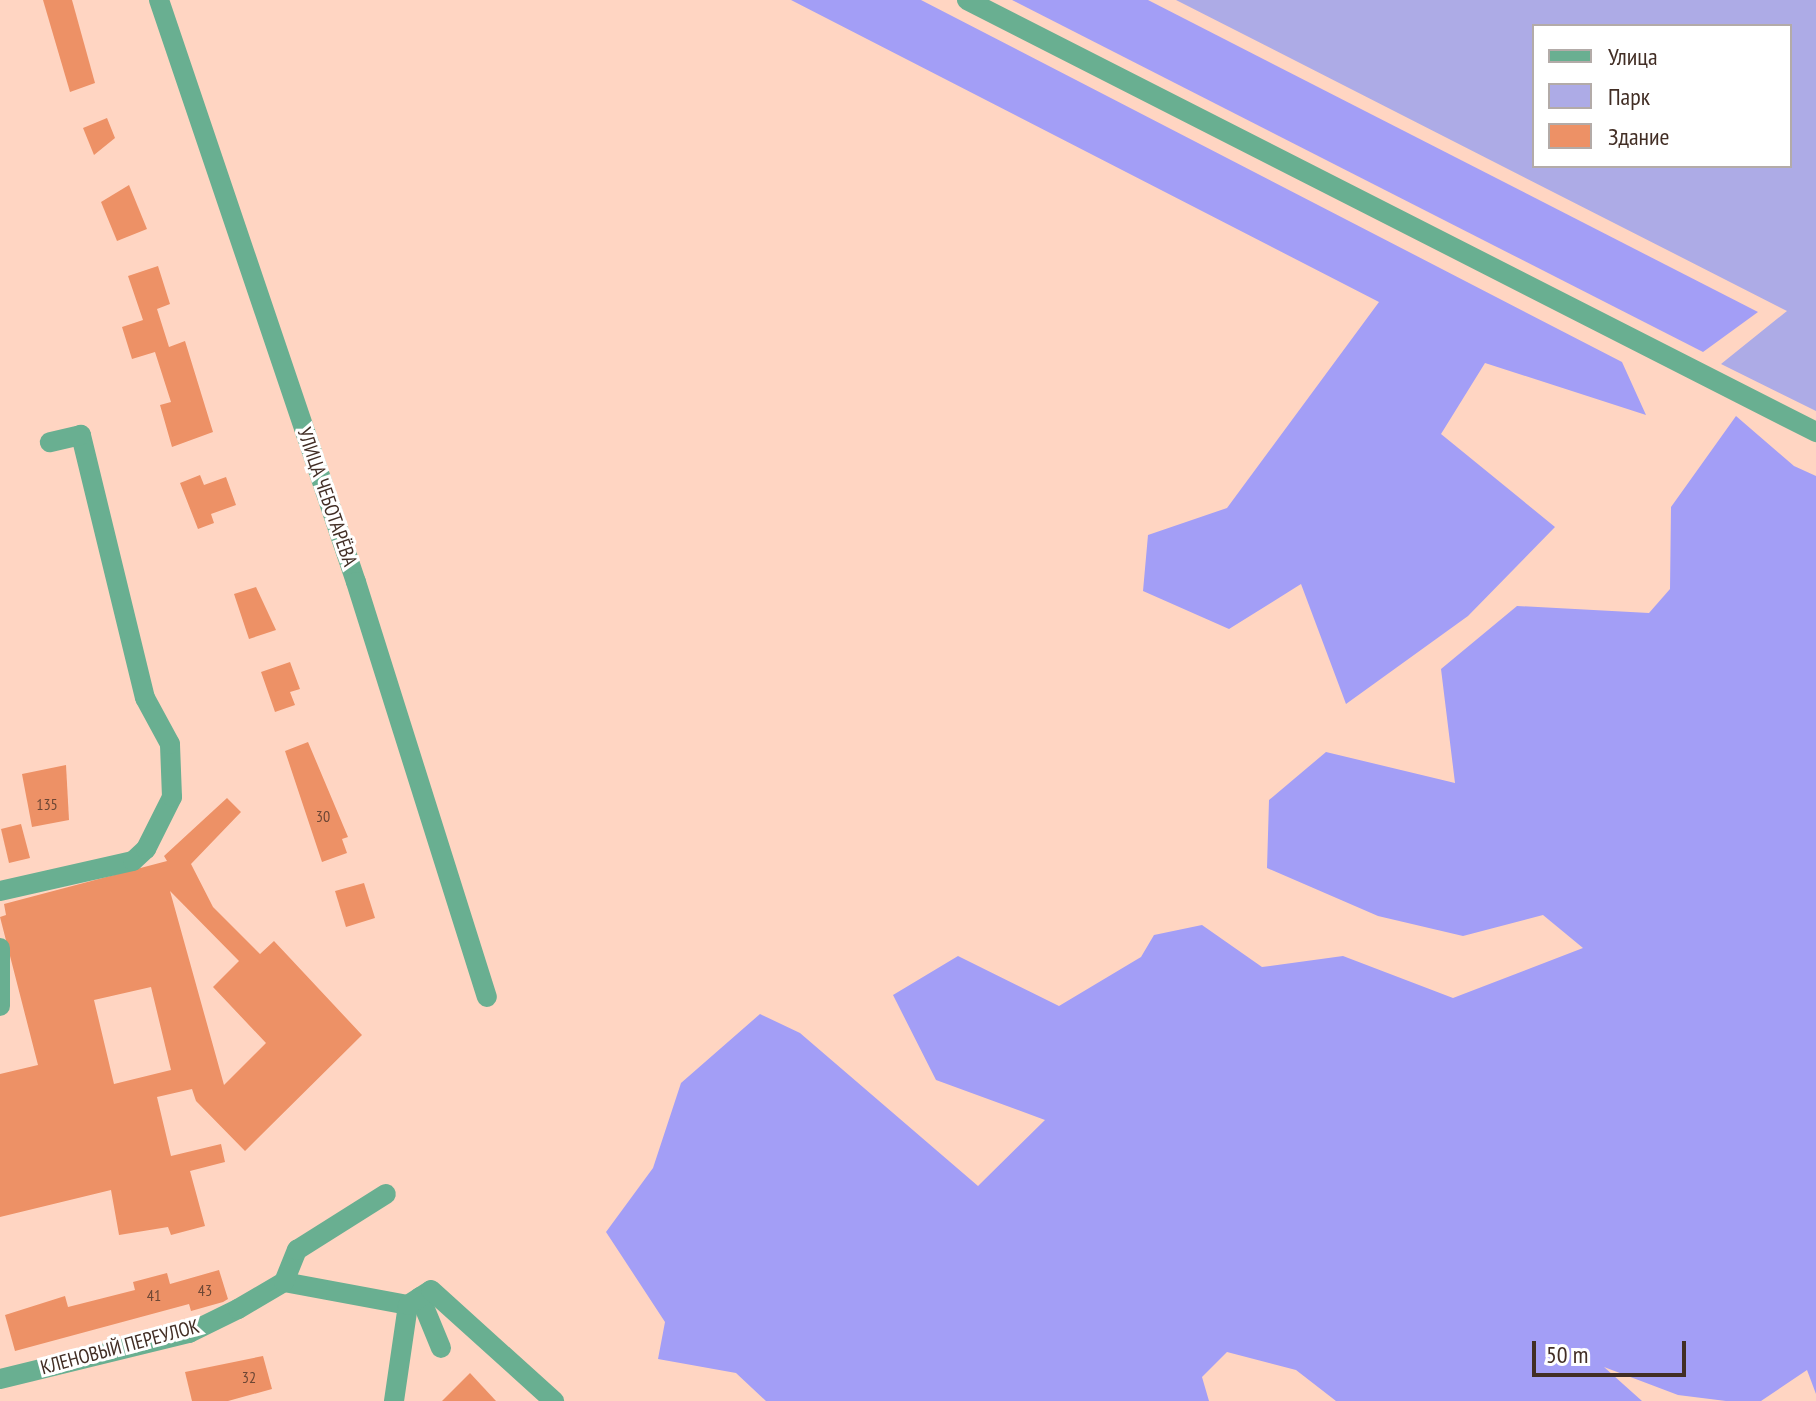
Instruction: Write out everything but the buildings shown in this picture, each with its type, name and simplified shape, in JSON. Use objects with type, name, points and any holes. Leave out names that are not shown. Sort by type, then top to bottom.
[{"type":"street","name":"УЛИЦА ЧЕБОТАРЁВА","points":[[159,0],[356,582],[487,997]]},
{"type":"street","points":[[967,0],[1816,432]]},
{"type":"street","points":[[0,891],[133,861],[172,797],[170,744],[145,698],[81,435],[50,442]]},
{"type":"street","points":[[0,948],[0,1006]]},
{"type":"street","points":[[386,1194],[297,1250],[284,1282],[414,1301],[431,1290],[554,1401]]},
{"type":"street","name":"КЛЕНОВЫЙ ПЕРЕУЛОК","points":[[0,1379],[189,1333],[284,1282]]},
{"type":"street","points":[[414,1301],[441,1348]]},
{"type":"street","points":[[394,1401],[414,1301]]},
{"type":"green space","points":[[1176,0],[1816,0],[1816,411],[1721,364],[1787,311]]},
{"type":"shaded area","points":[[791,0],[921,0],[1622,362],[1646,415],[1485,363],[1441,434],[1555,527],[1468,616],[1346,704],[1301,584],[1229,629],[1143,591],[1148,535],[1227,508],[1379,302]]},
{"type":"shaded area","points":[[1012,0],[1148,0],[1758,312],[1703,352]]},
{"type":"shaded area","points":[[1736,416],[1794,466],[1816,476],[1816,1394],[1807,1370],[1761,1401],[1726,1401],[1678,1395],[1604,1367],[1642,1401],[1336,1401],[1296,1370],[1227,1352],[1202,1377],[1209,1401],[766,1401],[736,1373],[658,1359],[665,1322],[606,1232],[653,1168],[681,1083],[760,1014],[800,1033],[978,1186],[1045,1120],[936,1080],[893,995],[958,956],[1059,1006],[1141,957],[1154,935],[1202,925],[1262,967],[1343,956],[1453,998],[1583,948],[1543,915],[1463,936],[1378,916],[1267,868],[1269,800],[1326,752],[1455,783],[1441,669],[1517,606],[1649,613],[1670,589],[1671,507]]}]
